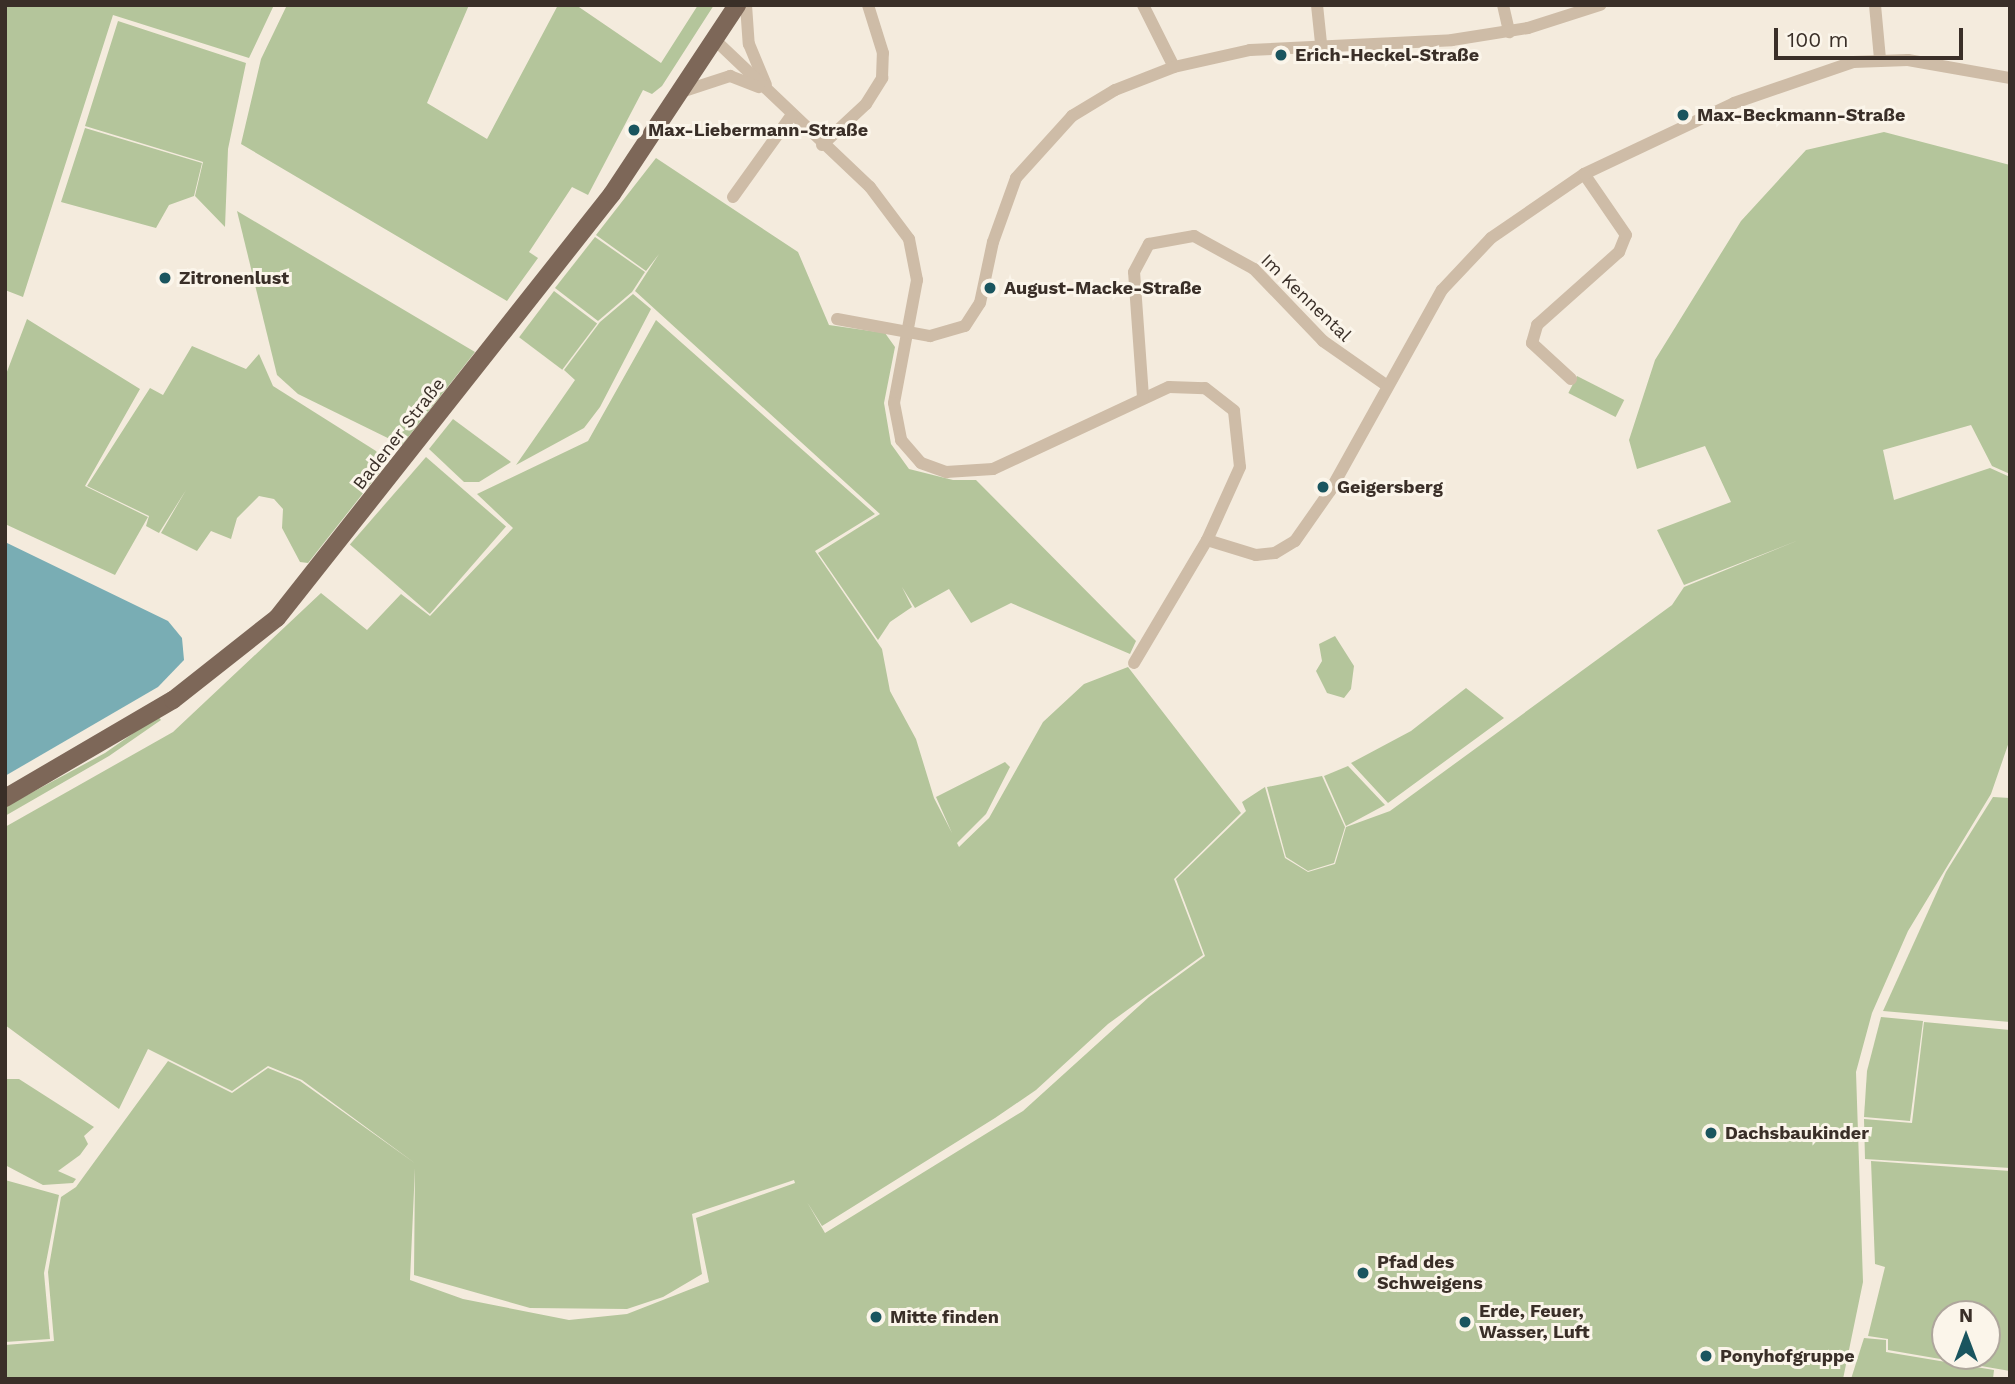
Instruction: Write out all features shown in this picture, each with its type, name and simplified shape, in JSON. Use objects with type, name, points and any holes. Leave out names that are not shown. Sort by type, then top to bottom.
[{"type":"main road","name":"Badener Straße","points":[[5,798],[173,700],[277,618],[529,302],[679,93],[737,5]]},
{"type":"street","points":[[746,5],[750,44],[768,92]]},
{"type":"street","points":[[822,145],[866,104],[882,78],[883,53],[868,5]]},
{"type":"street","points":[[1143,5],[1174,67]]},
{"type":"street","points":[[1317,5],[1321,43]]},
{"type":"street","points":[[1503,5],[1509,32]]},
{"type":"street","points":[[837,319],[941,336],[965,326],[975,314],[1013,185],[1055,131],[1094,101],[1174,67],[1250,50],[1321,43],[1410,43],[1509,32],[1600,5]]},
{"type":"street","points":[[1875,5],[1880,59]]},
{"type":"street","points":[[715,39],[791,116],[870,187],[909,239],[917,280],[896,386],[898,431],[916,458],[946,472],[993,469],[1169,387],[1205,387],[1234,411],[1240,467],[1207,540],[1134,663]]},
{"type":"street","points":[[1207,540],[1256,555],[1275,552],[1294,541],[1335,482],[1386,385],[1442,290],[1473,255],[1584,174],[1734,103],[1853,61],[1880,59],[2010,78]]},
{"type":"street","points":[[679,93],[730,76],[768,92]]},
{"type":"street","points":[[733,197],[791,116]]},
{"type":"street","points":[[1571,379],[1532,342],[1537,325],[1619,252],[1626,235],[1584,174]]},
{"type":"street","name":"Im Kennental","points":[[1143,397],[1134,272],[1149,244],[1195,236],[1254,269],[1322,341],[1386,385]]},
{"type":"green space","points":[[5,5],[274,5],[249,58],[113,15],[23,297],[5,290]]},
{"type":"green space","points":[[287,5],[469,5],[427,103],[487,139],[558,5],[576,5],[661,63],[698,5],[714,5],[662,86],[652,94],[643,90],[588,195],[572,187],[529,252],[538,258],[507,301],[241,144],[261,59]]},
{"type":"green space","points":[[118,21],[246,63],[228,149],[225,227],[195,196],[203,162],[85,126]]},
{"type":"green space","points":[[85,128],[202,163],[194,196],[169,205],[156,228],[61,202]]},
{"type":"green space","points":[[1884,132],[2010,165],[2010,474],[1992,466],[1971,425],[1883,450],[1894,500],[1990,468],[2010,477],[2010,739],[1991,794],[1908,931],[1872,1013],[1856,1072],[1863,1282],[1843,1379],[5,1379],[5,1345],[54,1341],[48,1272],[61,1197],[76,1187],[168,1061],[232,1093],[268,1068],[300,1081],[416,1164],[302,1080],[268,1066],[232,1091],[148,1049],[119,1109],[5,1025],[5,827],[173,732],[321,593],[367,630],[401,594],[430,616],[513,528],[477,494],[588,441],[656,320],[875,514],[815,551],[882,649],[890,691],[916,739],[934,798],[952,833],[936,797],[1005,762],[1010,767],[986,814],[957,843],[959,847],[989,818],[1043,722],[1084,684],[1128,667],[1241,813],[1174,879],[1203,955],[1108,1024],[1036,1090],[822,1226],[807,1202],[825,1233],[1023,1111],[1149,997],[1205,956],[1176,879],[1246,811],[1242,802],[1265,787],[1285,858],[1308,872],[1335,864],[1346,827],[1390,811],[1672,605],[1684,587],[1799,540],[1684,585],[1657,530],[1731,502],[1705,446],[1637,469],[1629,440],[1655,360],[1741,221],[1806,150]],"holes":[[[415,1168],[414,1275],[530,1308],[627,1309],[663,1297],[702,1274],[692,1214],[794,1180],[795,1183],[696,1218],[709,1282],[627,1314],[569,1320],[463,1299],[410,1280]]]},
{"type":"green space","points":[[656,158],[798,252],[829,325],[885,333],[895,347],[884,403],[891,444],[909,469],[953,480],[976,480],[1136,641],[1130,654],[1011,603],[971,623],[949,589],[915,608],[902,587],[912,607],[890,622],[878,640],[818,553],[880,514],[635,291],[659,254],[646,271],[596,235]]},
{"type":"green space","points":[[237,211],[475,352],[402,445],[298,394],[277,375]]},
{"type":"green space","points":[[595,237],[645,272],[632,292],[598,321],[555,288]]},
{"type":"green space","points":[[554,291],[597,323],[562,370],[519,337]]},
{"type":"green space","points":[[633,294],[651,309],[600,407],[584,428],[516,465],[575,380],[564,370],[600,322]]},
{"type":"green space","points":[[27,319],[140,389],[85,486],[148,517],[115,575],[5,524],[5,377]]},
{"type":"green space","points":[[192,346],[246,369],[259,354],[273,386],[376,451],[383,461],[383,468],[308,563],[300,562],[282,528],[283,509],[274,499],[259,496],[237,518],[231,539],[211,531],[197,551],[161,533],[186,490],[159,533],[146,526],[149,516],[87,486],[150,388],[163,395]]},
{"type":"green space","points":[[1577,376],[1624,400],[1616,417],[1568,393]]},
{"type":"green space","points":[[453,419],[511,462],[479,482],[464,482],[429,449]]},
{"type":"green space","points":[[426,457],[506,527],[430,614],[350,545]]},
{"type":"green space","points":[[1335,636],[1354,666],[1351,689],[1344,698],[1327,693],[1316,671],[1322,661],[1319,644]]},
{"type":"green space","points":[[1466,688],[1504,718],[1388,803],[1351,763],[1411,731]]},
{"type":"green space","points":[[158,716],[161,720],[109,756],[5,816],[5,807],[105,753]]},
{"type":"green space","points":[[1348,766],[1385,805],[1346,826],[1324,776]]},
{"type":"green space","points":[[1322,776],[1345,827],[1334,863],[1308,871],[1286,857],[1267,787]]},
{"type":"green space","points":[[1993,797],[2010,798],[2010,1022],[1883,1011],[1946,872]]},
{"type":"green space","points":[[1881,1017],[1923,1021],[1910,1121],[1864,1117],[1867,1071]]},
{"type":"green space","points":[[1924,1022],[2010,1030],[2010,1168],[1865,1159],[1864,1119],[1912,1123]]},
{"type":"green space","points":[[5,1079],[19,1079],[94,1127],[84,1136],[88,1144],[80,1155],[58,1171],[76,1179],[73,1183],[43,1185],[5,1165]]},
{"type":"green space","points":[[1871,1161],[2010,1171],[2010,1371],[2001,1369],[2001,1300],[1931,1300],[1931,1357],[1888,1350],[1888,1339],[1868,1336],[1885,1267],[1875,1264]]},
{"type":"green space","points":[[5,1180],[59,1195],[44,1273],[50,1339],[5,1342]]},
{"type":"green space","points":[[1864,1338],[1886,1340],[1886,1352],[1931,1360],[1931,1370],[1994,1370],[1993,1379],[1851,1379]]},
{"type":"water","points":[[5,542],[168,621],[182,638],[184,660],[158,687],[5,776]]},
{"type":"place","name":"Erich-Heckel-Straße","points":[[1281,55]]},
{"type":"place","name":"Max-Beckmann-Straße","points":[[1683,115]]},
{"type":"place","name":"Max-Liebermann-Straße","points":[[634,130]]},
{"type":"place","name":"Zitronenlust","points":[[165,278]]},
{"type":"place","name":"August-Macke-Straße","points":[[990,288]]},
{"type":"place","name":"Geigersberg","points":[[1323,487]]},
{"type":"place","name":"Dachsbaukinder","points":[[1711,1133]]},
{"type":"place","name":"Pfad des Schweigens","points":[[1363,1273]]},
{"type":"place","name":"Mitte finden","points":[[876,1317]]},
{"type":"place","name":"Erde, Feuer, Wasser, Luft","points":[[1465,1322]]},
{"type":"place","name":"Ponyhofgruppe","points":[[1706,1356]]}]
